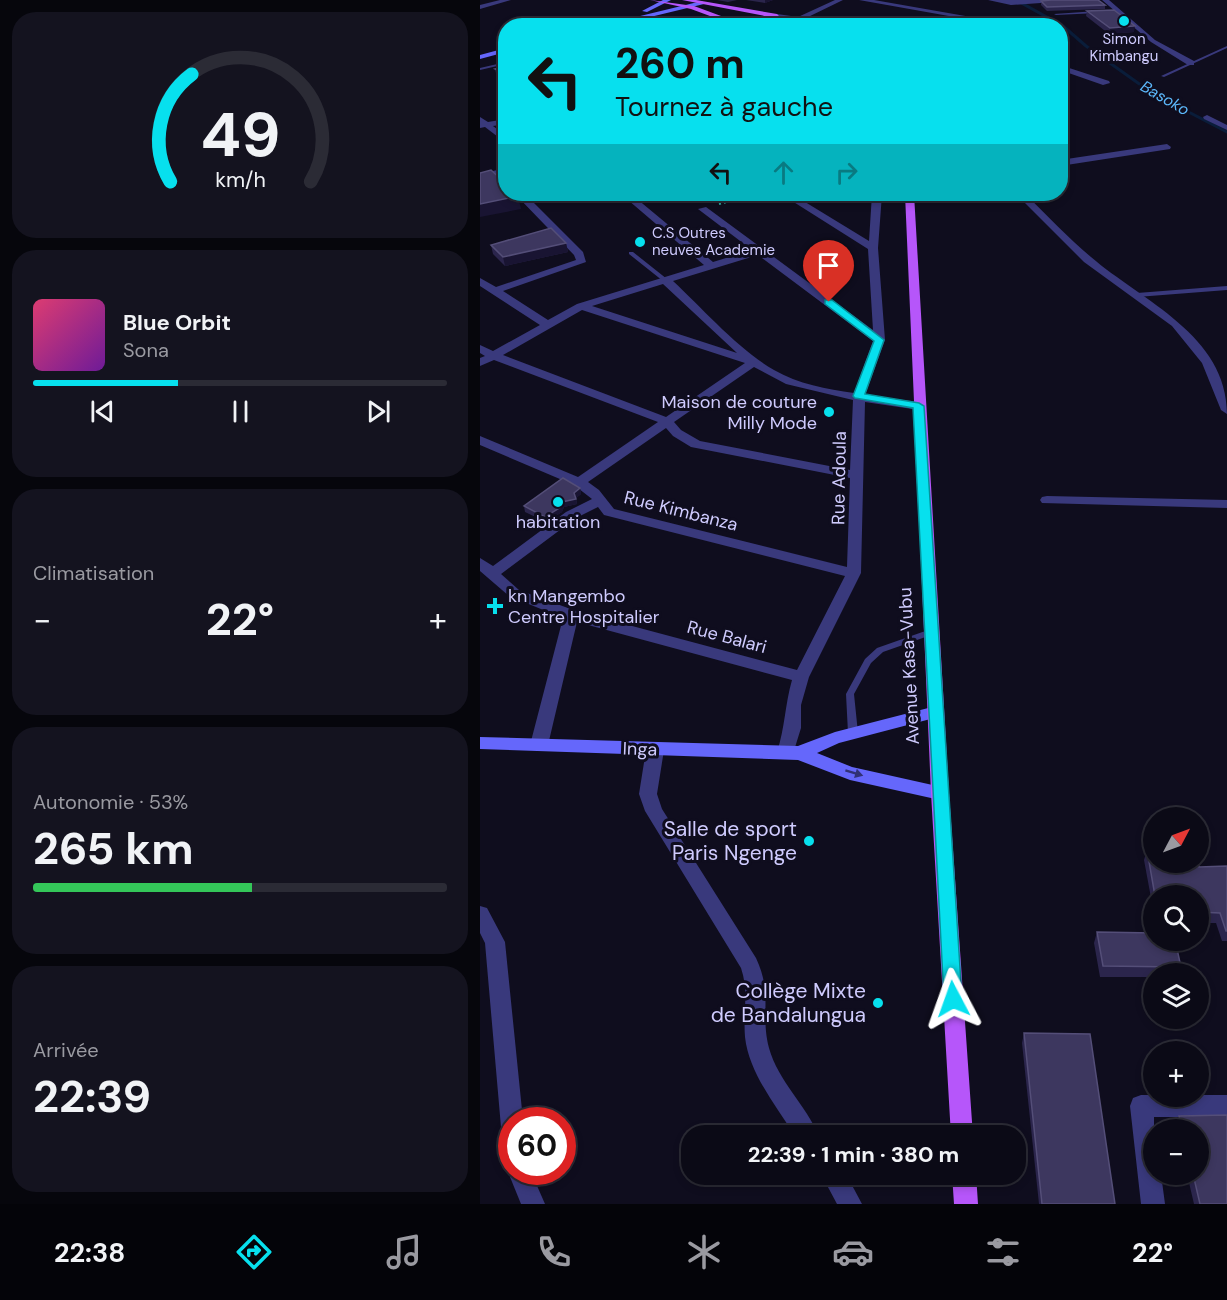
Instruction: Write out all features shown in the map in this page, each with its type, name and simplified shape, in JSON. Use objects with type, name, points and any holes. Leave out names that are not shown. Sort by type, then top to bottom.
[{"type":"main road","points":[[653,0],[689,2],[760,18]]},
{"type":"main road","points":[[689,2],[734,18]]},
{"type":"main road","points":[[702,3],[779,18]]},
{"type":"main road","points":[[768,18],[777,16]]},
{"type":"main road","name":"Avenue Kasa-Vubu","points":[[909,201],[940,793],[961,1125]]},
{"type":"main road","points":[[965,1185],[966,1204]]},
{"type":"street","points":[[483,0],[496,3]]},
{"type":"street","points":[[480,7],[508,0]]},
{"type":"street","points":[[801,18],[840,0]]},
{"type":"street","points":[[862,0],[972,18]]},
{"type":"street","points":[[991,0],[1011,3],[1080,0]]},
{"type":"street","points":[[1105,0],[1153,41],[1191,63]]},
{"type":"street","points":[[630,18],[666,1]]},
{"type":"street","points":[[633,18],[689,2],[702,3]]},
{"type":"street","points":[[777,16],[792,18]]},
{"type":"street","points":[[480,57],[498,52]]},
{"type":"street","points":[[1068,70],[1106,83]]},
{"type":"street","points":[[1207,117],[1227,128]]},
{"type":"street","points":[[482,123],[498,122]]},
{"type":"street","points":[[482,123],[498,135]]},
{"type":"street","points":[[1068,162],[1167,147]]},
{"type":"street","points":[[480,177],[498,173]]},
{"type":"street","points":[[494,291],[581,262],[579,254],[527,201]]},
{"type":"street","points":[[634,201],[711,266]]},
{"type":"street","points":[[797,201],[873,248]]},
{"type":"street","name":"Rue Adoula","points":[[792,752],[793,705],[801,677],[854,573],[859,396],[879,340],[873,248],[876,201]]},
{"type":"street","points":[[1027,201],[1088,260],[1157,308],[1182,332],[1207,362],[1223,394],[1227,410]]},
{"type":"street","points":[[703,209],[879,340]]},
{"type":"street","points":[[480,363],[581,306],[761,251]]},
{"type":"street","points":[[665,280],[754,362],[772,375],[798,385],[919,406]]},
{"type":"street","points":[[480,281],[546,324]]},
{"type":"street","points":[[581,306],[754,362]]},
{"type":"street","points":[[480,348],[492,355],[640,409],[666,421],[677,433],[696,444],[857,475]]},
{"type":"street","points":[[579,482],[754,362]]},
{"type":"street","name":"Rue Kimbanza","points":[[480,440],[579,482],[594,494],[609,512],[854,573]]},
{"type":"street","points":[[1047,500],[1227,504]]},
{"type":"street","points":[[493,573],[571,515],[598,501]]},
{"type":"street","name":"Rue Balari","points":[[480,563],[514,593],[572,615],[801,677]]},
{"type":"street","points":[[538,745],[572,615]]},
{"type":"street","name":"Inga","points":[[480,743],[656,750],[792,752],[936,712]]},
{"type":"street","points":[[656,750],[648,794],[654,811],[749,964],[758,983],[755,1038],[764,1064],[801,1125]]},
{"type":"street","name":"Inga","points":[[792,752],[850,773],[940,793]]},
{"type":"street","points":[[480,914],[487,945],[509,1107]]},
{"type":"street","points":[[1153,1204],[1141,1106],[1227,1106]]},
{"type":"street","points":[[525,1185],[533,1204]]},
{"type":"street","points":[[839,1185],[850,1204]]},
{"type":"lane","points":[[1056,14],[1118,12]]},
{"type":"lane","points":[[1163,76],[1227,47]]},
{"type":"lane","points":[[480,69],[498,65]]},
{"type":"lane","points":[[631,253],[665,280]]},
{"type":"lane","points":[[1137,295],[1227,288]]},
{"type":"lane","points":[[854,733],[850,694],[868,661],[880,650],[931,632]]},
{"type":"path","points":[[703,209],[733,201]]},
{"type":"building","points":[[1098,0],[1105,5],[1047,7],[1041,1]]},
{"type":"building","points":[[1114,10],[1135,26],[1110,28],[1087,11]]},
{"type":"building","points":[[491,170],[498,177],[498,200],[480,204],[480,173]]},
{"type":"building","points":[[551,228],[566,243],[503,257],[491,245]]},
{"type":"building","name":"habitation","points":[[563,478],[580,488],[574,493],[576,499],[562,502],[561,507],[545,517],[524,506]]},
{"type":"building","points":[[1227,866],[1227,931],[1220,913],[1209,912],[1209,885],[1153,885],[1151,873],[1209,873],[1209,867]]},
{"type":"building","points":[[1097,932],[1143,933],[1143,951],[1177,951],[1180,963],[1143,963],[1143,967],[1103,966]]},
{"type":"building","points":[[1024,1033],[1090,1034],[1115,1204],[1042,1204]]},
{"type":"building","points":[[1227,1115],[1227,1204],[1200,1204],[1196,1185],[1209,1185],[1209,1119],[1180,1119],[1179,1116]]},
{"type":"waterway","name":"Basoko","points":[[1016,0],[1049,18]]},
{"type":"waterway","name":"Basoko","points":[[1068,30],[1152,93],[1227,132]]},
{"type":"place","name":"Simon Kimbangu","points":[[1124,21]]},
{"type":"place","name":"C.S Outres neuves Academie","points":[[640,242]]},
{"type":"place","name":"Maison de couture Milly Mode","points":[[829,412]]},
{"type":"place","name":"habitation","points":[[558,502]]},
{"type":"place","name":"kn Mangembo Centre Hospitalier","points":[[495,606]]},
{"type":"place","name":"Salle de sport Paris Ngenge","points":[[809,841]]},
{"type":"place","name":"Collège Mixte de Bandalungua","points":[[878,1003]]},
{"type":"route","points":[[829,302],[879,340],[859,396],[919,406],[953,999]]}]
